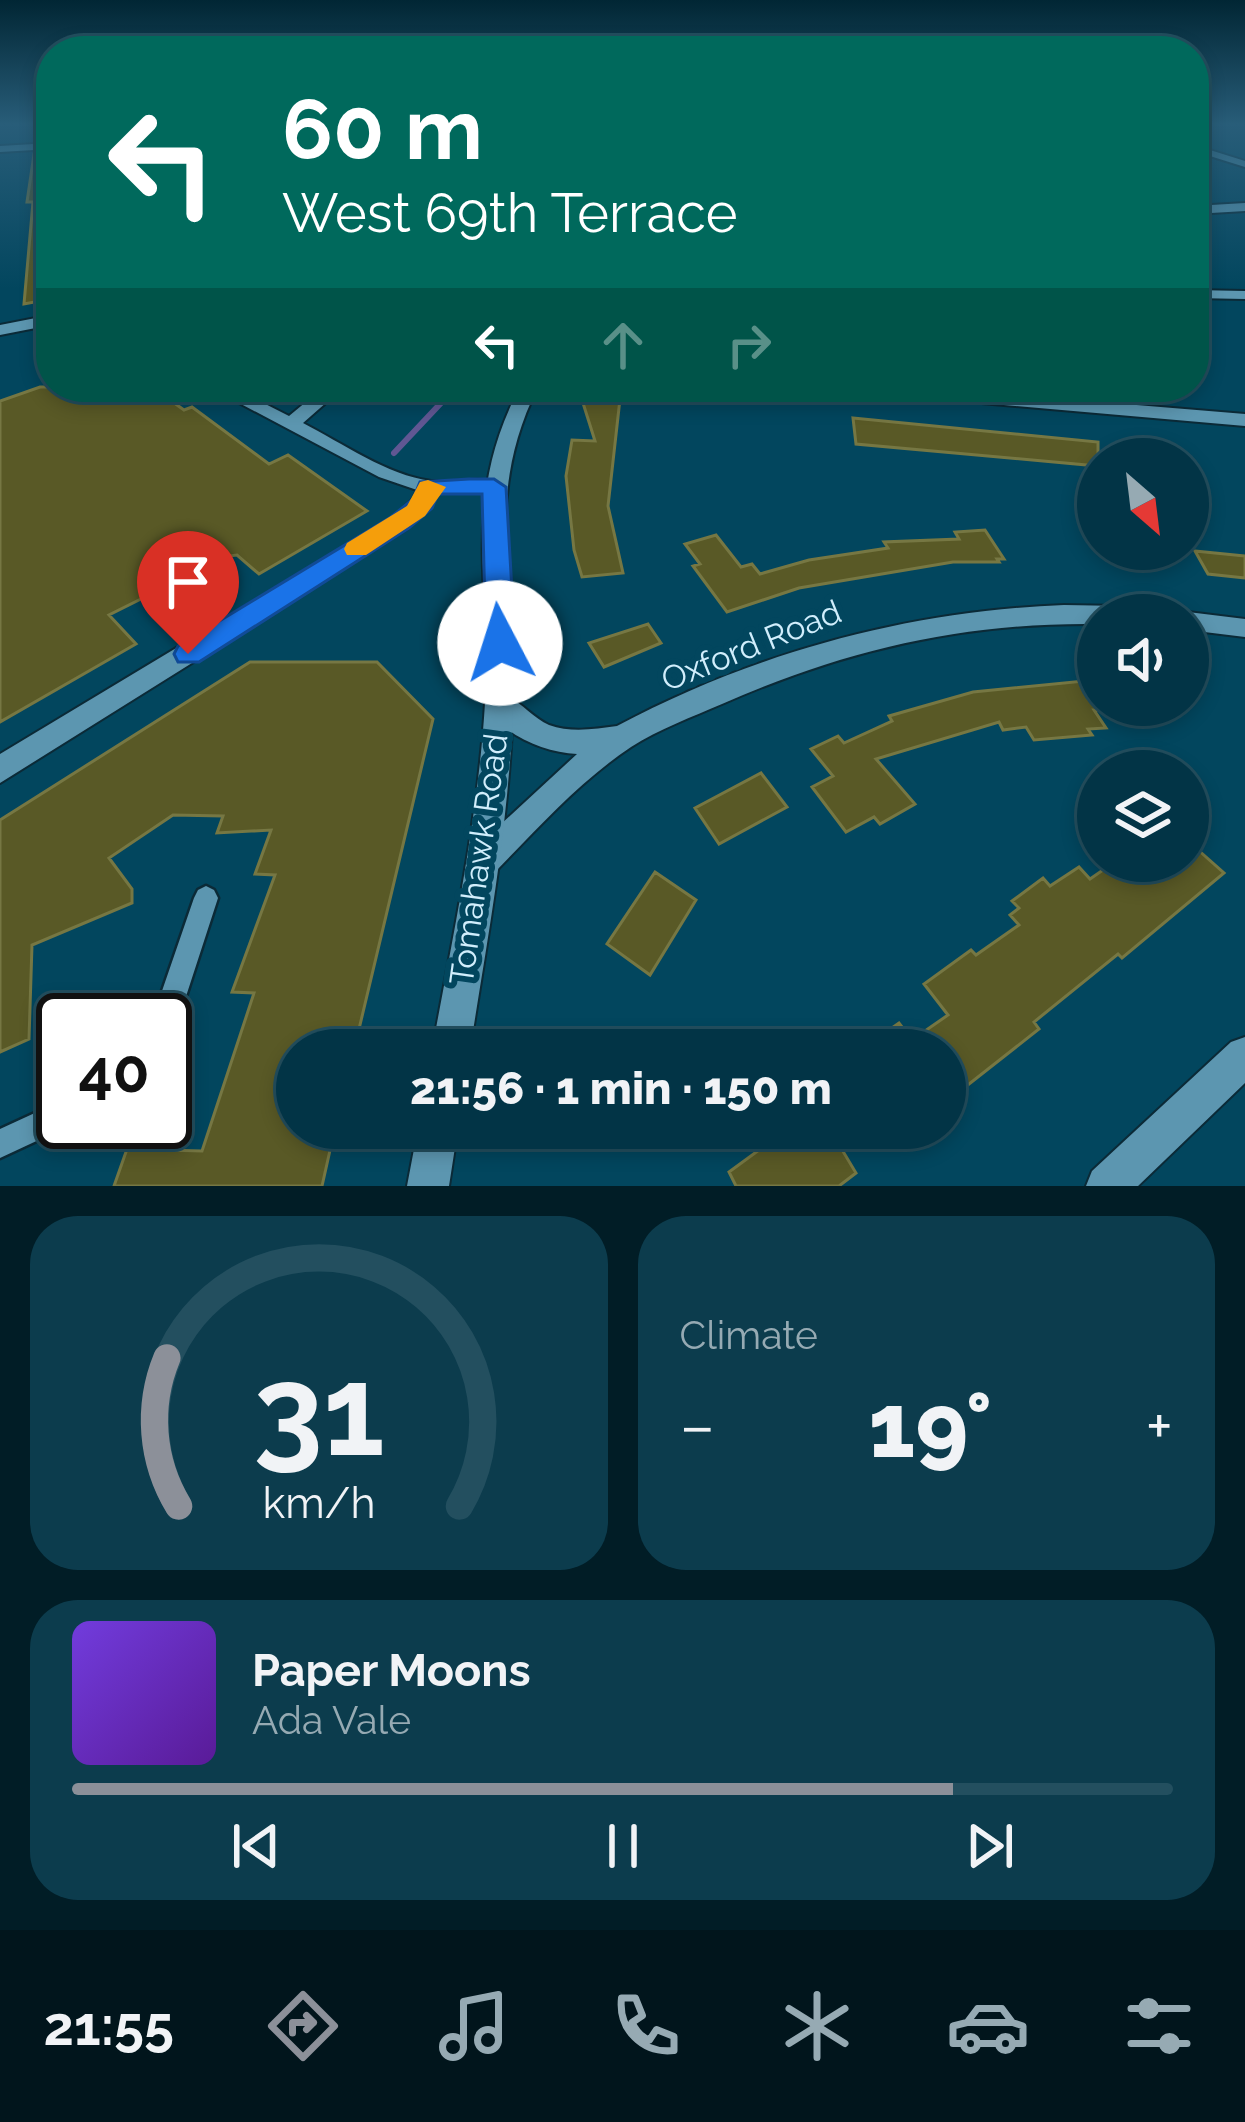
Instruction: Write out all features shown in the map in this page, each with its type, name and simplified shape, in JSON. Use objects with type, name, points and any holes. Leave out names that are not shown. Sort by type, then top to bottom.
[{"type":"street","points":[[1209,209],[1245,207]]},
{"type":"street","points":[[1209,294],[1245,295]]},
{"type":"street","points":[[0,330],[36,323]]},
{"type":"street","points":[[247,402],[386,473],[428,488],[494,487]]},
{"type":"street","points":[[290,424],[317,402]]},
{"type":"street","name":"Tomahawk Road","points":[[455,1029],[484,862],[499,704],[494,487],[519,402]]},
{"type":"street","points":[[1033,402],[1245,420]]},
{"type":"street","points":[[0,770],[400,523],[424,502],[428,488]]},
{"type":"street","name":"Oxford Road","points":[[484,862],[584,765],[626,736],[782,664],[883,632],[959,619],[1077,616]]},
{"type":"street","points":[[1209,624],[1245,628]]},
{"type":"street","name":"Oxford Road","points":[[499,704],[515,721],[550,740],[593,743],[626,736]]},
{"type":"street","points":[[1107,1186],[1245,1055]]},
{"type":"street","points":[[428,1186],[434,1149]]},
{"type":"lane","points":[[174,993],[206,898]]},
{"type":"lane","points":[[0,1144],[36,1127]]},
{"type":"building","points":[[30,178],[36,178],[36,302],[24,304],[33,202],[27,202]]},
{"type":"building","points":[[36,388],[36,402],[173,402],[184,410],[192,407],[269,464],[288,455],[367,511],[259,574],[237,555],[221,557],[189,574],[222,606],[192,623],[169,599],[145,597],[109,615],[136,644],[0,722],[0,401]]},
{"type":"building","points":[[620,402],[608,506],[623,573],[582,577],[574,550],[566,476],[572,440],[595,441],[583,403]]},
{"type":"building","points":[[853,418],[1077,440],[1077,464],[856,444]]},
{"type":"building","points":[[985,530],[1004,559],[997,559],[999,562],[953,562],[799,588],[727,612],[693,566],[700,564],[685,544],[716,535],[741,567],[752,564],[760,574],[809,560],[888,548],[884,542],[959,539],[955,532]]},
{"type":"building","points":[[1209,552],[1245,556],[1245,578],[1208,574]]},
{"type":"building","points":[[648,624],[661,643],[604,667],[589,643]]},
{"type":"building","points":[[250,662],[377,662],[433,719],[359,1029],[276,1029],[276,1149],[330,1149],[322,1186],[114,1186],[127,1149],[202,1151],[254,993],[232,992],[275,875],[255,874],[271,830],[217,833],[223,816],[173,815],[109,858],[132,889],[132,903],[32,945],[29,1039],[0,1052],[0,820]]},
{"type":"building","points":[[1077,682],[1077,726],[1106,728],[1088,729],[1092,735],[1034,740],[1026,727],[1003,730],[999,722],[876,759],[915,804],[880,824],[874,817],[846,832],[812,787],[833,776],[811,749],[838,736],[844,743],[892,721],[889,716],[973,692]]},
{"type":"building","points":[[761,773],[787,807],[719,844],[695,808]]},
{"type":"building","points":[[1209,860],[1224,873],[1122,958],[1118,954],[1034,1022],[1039,1029],[966,1086],[966,1029],[928,1029],[948,1015],[924,984],[971,950],[976,955],[1019,925],[1010,915],[1019,908],[1012,901],[1043,878],[1050,886],[1077,868],[1077,882],[1209,882]]},
{"type":"building","points":[[655,872],[696,900],[650,975],[607,944]]},
{"type":"building","points":[[760,1149],[842,1149],[856,1173],[839,1186],[736,1186],[729,1172]]},
{"type":"waterway","points":[[394,453],[442,402]]},
{"type":"slow traffic","points":[[357,549],[416,511],[428,488],[434,487]]},
{"type":"route","points":[[188,654],[400,523],[424,502],[428,488],[469,486],[494,487],[500,643]]}]
